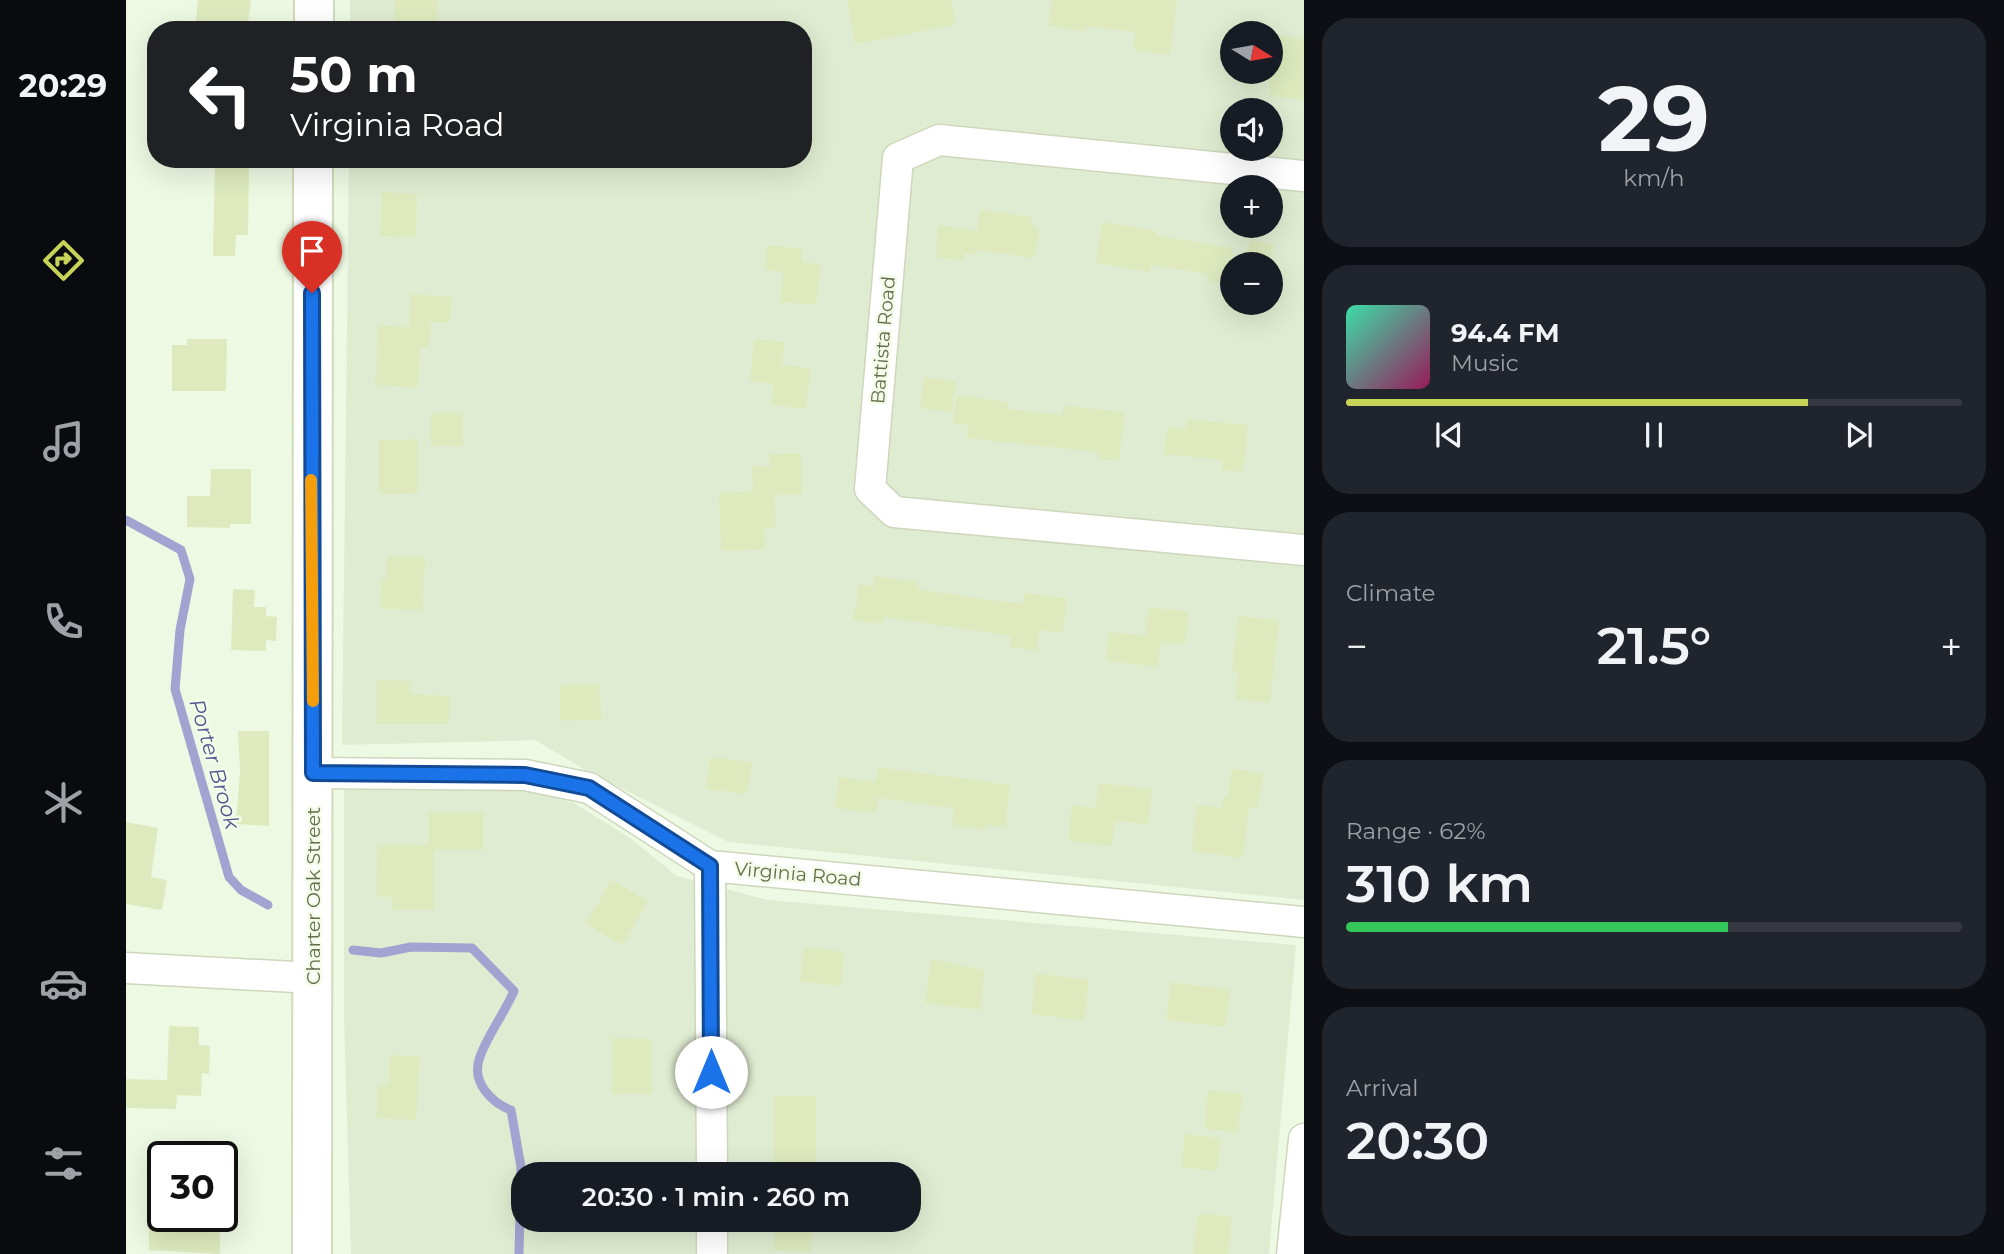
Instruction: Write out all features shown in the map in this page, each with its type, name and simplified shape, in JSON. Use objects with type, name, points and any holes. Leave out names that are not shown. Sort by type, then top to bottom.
[{"type":"main road","points":[[314,0],[314,21]]},
{"type":"main road","name":"Charter Oak Street","points":[[312,1254],[313,168]]},
{"type":"street","name":"Battista Road","points":[[1304,176],[939,140],[898,158],[870,489],[894,512],[1304,550]]},
{"type":"street","name":"Virginia Road","points":[[313,773],[525,775],[589,788],[710,866],[1304,922]]},
{"type":"street","points":[[710,866],[712,1162]]},
{"type":"street","points":[[126,968],[313,978]]},
{"type":"street","points":[[1292,1254],[1304,1139]]},
{"type":"street","points":[[712,1232],[712,1254]]},
{"type":"shaded area","points":[[350,0],[1304,0],[1304,900],[729,842],[585,770],[535,740],[342,745],[349,168],[812,168],[812,21],[350,21]]},
{"type":"shaded area","points":[[344,790],[528,791],[574,803],[630,838],[677,876],[768,900],[1296,945],[1269,1254],[351,1254],[344,1019]]},
{"type":"building","points":[[198,0],[251,0],[248,21],[196,21]]},
{"type":"building","points":[[395,0],[438,0],[437,21],[394,21]]},
{"type":"building","points":[[847,0],[951,0],[956,25],[855,44]]},
{"type":"building","points":[[1052,0],[1177,0],[1170,55],[1133,50],[1135,32],[1087,26],[1086,31],[1048,26]]},
{"type":"building","points":[[1283,36],[1304,38],[1304,100],[1270,96],[1270,84],[1283,84]]},
{"type":"building","points":[[215,168],[249,168],[248,235],[236,235],[235,256],[213,256]]},
{"type":"building","points":[[382,192],[417,194],[416,237],[380,236]]},
{"type":"building","points":[[980,210],[1032,217],[1031,226],[1039,227],[1035,258],[977,250],[976,255],[964,253],[963,261],[935,257],[939,225],[977,231]]},
{"type":"building","points":[[1102,222],[1157,231],[1156,235],[1232,248],[1232,252],[1220,252],[1220,283],[1208,281],[1208,274],[1151,265],[1150,272],[1096,263]]},
{"type":"building","points":[[1250,240],[1274,244],[1272,252],[1248,252]]},
{"type":"building","points":[[767,245],[803,249],[802,262],[821,264],[816,305],[780,302],[783,272],[765,270]]},
{"type":"building","points":[[411,294],[452,297],[450,323],[431,322],[429,347],[420,347],[418,388],[375,385],[378,325],[409,327]]},
{"type":"building","points":[[187,339],[227,339],[226,391],[172,391],[172,345],[187,345]]},
{"type":"building","points":[[754,339],[785,342],[782,365],[811,368],[806,409],[771,405],[773,384],[750,381]]},
{"type":"building","points":[[924,377],[956,382],[952,412],[920,408]]},
{"type":"building","points":[[957,395],[1008,402],[1007,409],[1062,415],[1064,405],[1125,413],[1119,461],[1097,459],[1098,452],[967,438],[968,425],[953,424]]},
{"type":"building","points":[[431,413],[463,413],[463,446],[431,446]]},
{"type":"building","points":[[1187,419],[1248,425],[1243,472],[1222,470],[1223,460],[1164,454],[1167,427],[1186,429]]},
{"type":"building","points":[[418,439],[418,493],[379,494],[379,440]]},
{"type":"building","points":[[801,453],[802,494],[775,495],[776,528],[764,528],[765,549],[721,551],[719,493],[753,491],[752,466],[770,466],[770,454]]},
{"type":"building","points":[[211,469],[251,469],[251,524],[230,524],[230,528],[187,527],[187,496],[210,496]]},
{"type":"building","points":[[387,556],[425,557],[423,610],[380,609],[381,578],[386,578]]},
{"type":"building","points":[[875,576],[918,582],[917,589],[1023,604],[1024,593],[1067,598],[1063,633],[1039,630],[1037,651],[1010,647],[1011,636],[884,617],[882,624],[853,620],[859,584],[873,587]]},
{"type":"building","points":[[233,589],[255,590],[254,607],[266,607],[266,616],[277,617],[276,641],[266,640],[266,651],[231,650]]},
{"type":"building","points":[[1149,607],[1189,612],[1185,645],[1161,642],[1158,667],[1106,661],[1109,632],[1145,636]]},
{"type":"building","points":[[1238,616],[1279,620],[1270,703],[1235,699],[1238,672],[1232,671]]},
{"type":"building","points":[[376,680],[411,681],[411,694],[450,696],[449,724],[376,724]]},
{"type":"building","points":[[560,685],[600,685],[601,720],[560,721]]},
{"type":"building","points":[[238,731],[269,731],[269,826],[236,824],[240,771]]},
{"type":"building","points":[[710,757],[752,762],[747,794],[706,789]]},
{"type":"building","points":[[878,767],[1010,785],[1005,827],[986,825],[986,829],[952,826],[954,808],[878,798],[876,813],[835,808],[839,777],[876,782]]},
{"type":"building","points":[[1232,769],[1263,773],[1258,808],[1249,807],[1243,858],[1191,851],[1197,805],[1222,808],[1224,796],[1228,797]]},
{"type":"building","points":[[1099,783],[1152,789],[1148,824],[1115,821],[1112,846],[1068,841],[1072,805],[1095,808]]},
{"type":"building","points":[[429,813],[483,813],[483,850],[434,850],[434,910],[392,910],[392,897],[376,897],[377,845],[429,845]]},
{"type":"building","points":[[126,822],[158,828],[151,877],[167,880],[162,910],[126,904]]},
{"type":"building","points":[[611,880],[648,901],[623,945],[586,924]]},
{"type":"building","points":[[804,947],[844,952],[841,986],[800,981]]},
{"type":"building","points":[[931,959],[985,970],[980,1010],[925,1003]]},
{"type":"building","points":[[1036,973],[1089,980],[1084,1021],[1031,1014]]},
{"type":"building","points":[[1171,982],[1230,990],[1226,1027],[1166,1020]]},
{"type":"building","points":[[169,1026],[199,1027],[199,1045],[210,1046],[209,1074],[202,1073],[201,1096],[177,1095],[176,1109],[126,1108],[126,1079],[167,1080]]},
{"type":"building","points":[[612,1038],[652,1039],[652,1094],[612,1094]]},
{"type":"building","points":[[390,1055],[420,1056],[416,1120],[376,1118],[378,1085],[388,1086]]},
{"type":"building","points":[[1208,1090],[1243,1094],[1238,1132],[1204,1129]]},
{"type":"building","points":[[774,1096],[816,1096],[816,1162],[774,1162]]},
{"type":"building","points":[[1185,1134],[1221,1138],[1217,1171],[1181,1167]]},
{"type":"building","points":[[1198,1213],[1232,1217],[1228,1254],[1193,1254]]},
{"type":"building","points":[[149,1232],[220,1232],[220,1254],[149,1250]]},
{"type":"building","points":[[775,1232],[812,1232],[811,1252],[774,1250]]},
{"type":"waterway","name":"Porter Brook","points":[[126,520],[181,550],[190,579],[180,630],[175,689],[229,877],[241,890],[268,905]]},
{"type":"waterway","name":"Porter Brook","points":[[353,950],[381,953],[411,947],[472,948],[514,991],[485,1045],[479,1060],[478,1077],[485,1091],[511,1110],[521,1167],[519,1254]]},
{"type":"slow traffic","points":[[311,480],[313,701]]},
{"type":"route","points":[[312,293],[313,773],[525,775],[589,788],[710,866],[711,1072]]}]
